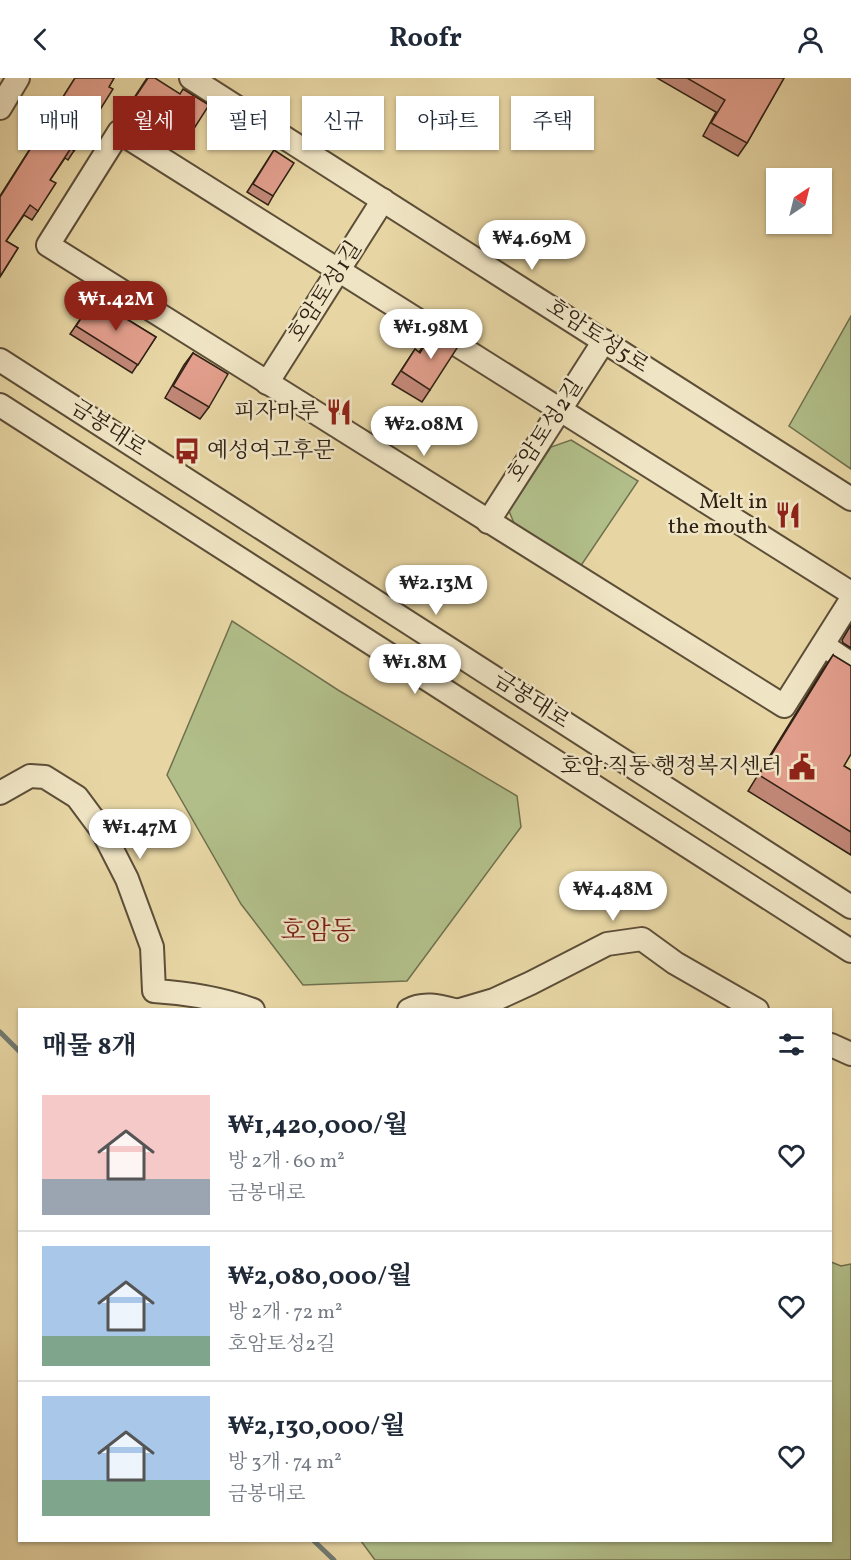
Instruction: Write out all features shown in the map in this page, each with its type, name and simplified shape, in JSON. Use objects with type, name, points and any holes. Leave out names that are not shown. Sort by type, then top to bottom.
[{"type":"street","points":[[0,108],[18,78]]},
{"type":"street","name":"호암토성5로","points":[[191,78],[851,499]]},
{"type":"street","points":[[851,593],[119,132],[48,245],[784,706],[851,600]]},
{"type":"street","name":"호암토성1길","points":[[267,383],[383,200]]},
{"type":"street","name":"호암토성2길","points":[[488,522],[604,341]]},
{"type":"street","name":"금봉대로","points":[[0,360],[851,907]]},
{"type":"street","name":"금봉대로","points":[[0,405],[851,951]]},
{"type":"street","points":[[823,645],[851,664]]},
{"type":"street","points":[[0,793],[30,776],[38,776],[45,777],[77,798],[103,832],[127,879],[152,947],[154,991],[188,993],[247,1008]]},
{"type":"street","points":[[467,1008],[522,988],[607,944],[642,939],[675,963],[754,1008]]},
{"type":"street","points":[[412,1008],[431,1005],[445,1008]]},
{"type":"street","points":[[832,1045],[851,1054]]},
{"type":"green space","points":[[851,316],[851,469],[789,426]]},
{"type":"green space","points":[[571,440],[638,481],[580,567],[516,528],[509,511],[551,447]]},
{"type":"green space","points":[[232,621],[338,690],[517,796],[521,827],[407,981],[303,985],[241,904],[167,775]]},
{"type":"green space","points":[[832,1262],[841,1266],[851,1264],[851,1560],[375,1560],[362,1542],[832,1542]]},
{"type":"building","points":[[75,78],[114,78],[109,87],[113,89],[101,108],[101,96],[64,96]]},
{"type":"building","points":[[148,78],[155,78],[180,94],[183,89],[194,96],[136,96]]},
{"type":"building","points":[[687,78],[784,78],[747,143],[711,123],[725,100]]},
{"type":"building","points":[[195,96],[207,104],[207,108],[195,127]]},
{"type":"building","points":[[30,150],[70,150],[50,180],[56,183],[38,211],[30,205],[6,241],[18,248],[1,275],[0,197]]},
{"type":"building","points":[[274,150],[294,163],[273,196],[253,184]]},
{"type":"building","points":[[94,299],[156,337],[138,365],[76,326]]},
{"type":"building","points":[[435,329],[459,345],[430,390],[401,371],[415,349],[420,353]]},
{"type":"building","points":[[193,353],[228,374],[209,407],[173,386]]},
{"type":"building","name":"호암·직동 행정복지센터","points":[[833,655],[851,666],[851,754],[844,766],[851,770],[851,832],[759,775]]},
{"type":"waterway","points":[[0,1032],[18,1050]]},
{"type":"waterway","points":[[315,1542],[334,1560]]},
{"type":"place","name":"피자마루","points":[[339,412]]},
{"type":"place","name":"예성여고후문","points":[[187,451]]},
{"type":"place","name":"Melt in the mouth","points":[[788,515]]},
{"type":"place","name":"호암·직동 행정복지센터","points":[[802,767]]},
{"type":"district","name":"호암동","points":[[318,932]]}]
